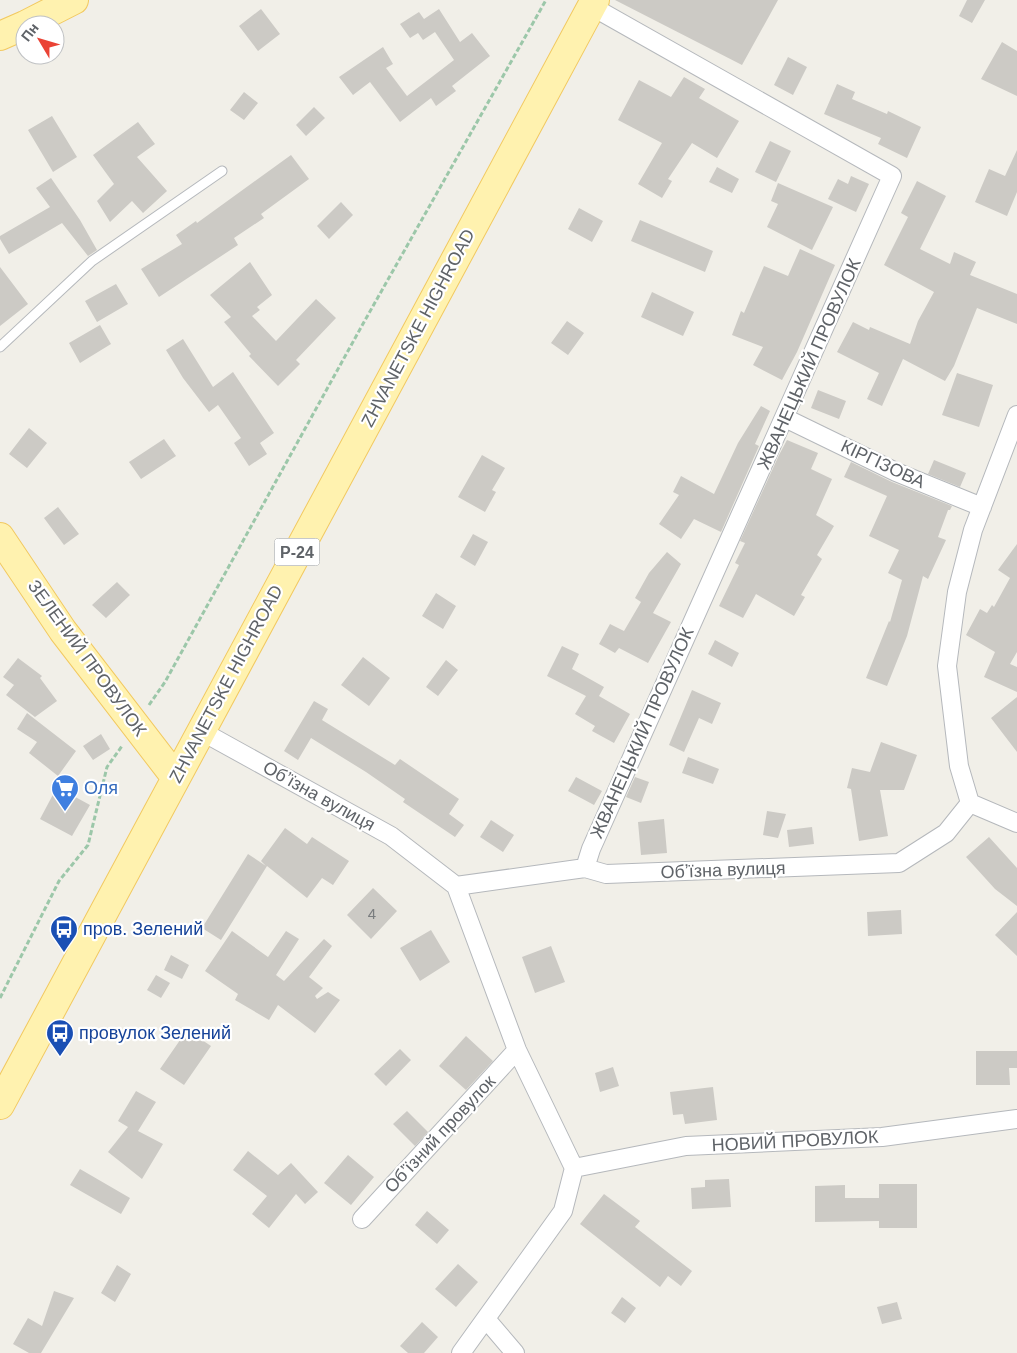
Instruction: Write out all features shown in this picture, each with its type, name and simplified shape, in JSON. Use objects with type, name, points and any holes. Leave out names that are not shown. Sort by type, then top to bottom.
[{"type":"main road","points":[[45,15],[74,0]]},
{"type":"main road","name":"ZHVANETSKE HIGHROAD","points":[[0,1105],[593,3]]},
{"type":"main road","points":[[0,36],[15,29]]},
{"type":"main road","name":"ЗЕЛЕНИЙ ПРОВУЛОК","points":[[0,537],[62,631],[176,778]]},
{"type":"street","name":"ЖВАНЕЦЬКИЙ ПРОВУЛОК","points":[[585,868],[591,848],[892,176],[593,3]]},
{"type":"street","points":[[1017,415],[973,530],[957,592],[947,666],[959,766],[970,803],[1017,823]]},
{"type":"street","name":"КІРГІЗОВА","points":[[785,418],[896,472],[982,507]]},
{"type":"street","name":"Обʼїзна вулиця","points":[[201,731],[391,836],[456,886],[585,868],[606,874],[899,863],[946,833],[970,803]]},
{"type":"street","points":[[456,886],[517,1050],[574,1168],[563,1211],[461,1353]]},
{"type":"street","name":"Обʼїзний провулок","points":[[362,1218],[517,1050]]},
{"type":"street","name":"НОВИЙ ПРОВУЛОК","points":[[574,1168],[686,1146],[882,1137],[1017,1119]]},
{"type":"street","points":[[486,1318],[515,1353]]},
{"type":"lane","points":[[0,346],[92,261],[222,171]]},
{"type":"path","points":[[0,998],[59,881],[88,845],[107,767],[165,682],[364,322],[546,0]]},
{"type":"building","points":[[615,0],[778,0],[742,65]]},
{"type":"building","points":[[967,0],[985,0],[972,23],[959,16]]},
{"type":"building","points":[[261,9],[280,34],[258,51],[239,26]]},
{"type":"building","points":[[439,9],[460,42],[472,33],[490,56],[452,86],[456,91],[436,106],[431,98],[400,122],[370,82],[353,95],[339,77],[383,47],[393,64],[386,68],[407,96],[454,60],[435,32],[423,40],[418,33],[410,38],[400,24],[419,12],[424,19]]},
{"type":"building","points":[[1002,42],[1017,51],[1017,96],[981,79]]},
{"type":"building","points":[[788,57],[807,67],[793,95],[774,85]]},
{"type":"building","points":[[684,77],[705,89],[699,98],[739,121],[717,158],[692,143],[668,179],[672,181],[662,198],[638,184],[662,143],[618,120],[639,80],[671,97]]},
{"type":"building","points":[[837,84],[855,92],[852,99],[887,114],[888,111],[921,127],[907,158],[878,144],[881,138],[824,114]]},
{"type":"building","points":[[244,92],[258,103],[244,120],[230,110]]},
{"type":"building","points":[[314,107],[325,118],[306,136],[296,125]]},
{"type":"building","points":[[52,116],[77,157],[53,172],[28,130]]},
{"type":"building","points":[[138,122],[155,144],[137,157],[167,191],[143,213],[132,201],[110,222],[97,201],[114,184],[93,155]]},
{"type":"building","points":[[770,141],[791,151],[776,182],[755,172]]},
{"type":"building","points":[[1017,150],[1017,192],[1007,216],[975,202],[989,169],[1005,176]]},
{"type":"building","points":[[291,155],[309,179],[261,214],[264,218],[234,238],[238,245],[159,297],[141,269],[182,244],[176,235],[196,221],[197,223]]},
{"type":"building","points":[[717,167],[739,179],[732,193],[709,182]]},
{"type":"building","points":[[851,176],[869,184],[856,212],[828,199],[838,179],[848,184]]},
{"type":"building","points":[[51,178],[80,220],[97,250],[88,256],[62,223],[9,254],[0,236],[50,207],[36,188]]},
{"type":"building","points":[[917,181],[946,196],[920,249],[950,264],[954,252],[976,262],[970,275],[1017,294],[1017,324],[977,308],[954,366],[945,381],[903,359],[882,406],[867,399],[879,373],[837,352],[853,322],[869,330],[870,327],[910,344],[918,321],[934,292],[884,265],[908,217],[901,213]]},
{"type":"building","points":[[778,183],[833,207],[812,250],[767,227],[778,204],[771,201]]},
{"type":"building","points":[[341,202],[353,215],[329,239],[317,226]]},
{"type":"building","points":[[579,208],[603,221],[592,242],[568,229]]},
{"type":"building","points":[[640,220],[713,251],[705,272],[631,241]]},
{"type":"building","points":[[800,249],[835,265],[797,352],[782,380],[753,365],[763,347],[732,335],[741,311],[744,313],[764,266],[788,276]]},
{"type":"building","points":[[250,262],[272,295],[257,307],[260,310],[252,316],[276,341],[316,299],[336,318],[296,360],[300,364],[278,386],[249,356],[251,354],[224,322],[231,317],[210,295]]},
{"type":"building","points":[[0,267],[28,304],[0,326]]},
{"type":"building","points":[[116,284],[128,304],[97,322],[85,301]]},
{"type":"building","points":[[652,292],[694,312],[683,336],[641,317]]},
{"type":"building","points":[[567,321],[584,333],[568,355],[551,343]]},
{"type":"building","points":[[100,325],[111,344],[80,363],[69,343]]},
{"type":"building","points":[[183,339],[213,387],[233,372],[274,433],[260,443],[267,454],[249,466],[234,443],[241,438],[218,405],[209,412],[183,378],[166,350]]},
{"type":"building","points":[[957,373],[993,385],[979,427],[942,415]]},
{"type":"building","points":[[818,390],[846,401],[839,419],[811,408]]},
{"type":"building","points":[[761,406],[770,411],[755,444],[759,446],[721,532],[694,519],[681,539],[659,524],[679,495],[673,492],[681,476],[714,494],[738,443]]},
{"type":"building","points":[[29,428],[47,443],[27,468],[9,454]]},
{"type":"building","points":[[164,439],[176,456],[141,479],[129,462]]},
{"type":"building","points":[[787,440],[818,453],[811,469],[832,479],[816,515],[834,526],[817,555],[822,559],[801,595],[805,597],[794,616],[756,594],[743,618],[719,606],[739,565],[735,563],[745,543],[740,541]]},
{"type":"building","points":[[482,455],[505,468],[492,490],[496,492],[485,512],[458,497]]},
{"type":"building","points":[[934,460],[966,473],[960,487],[928,474]]},
{"type":"building","points":[[851,462],[892,482],[952,506],[948,510],[938,537],[946,540],[928,579],[923,576],[907,636],[887,686],[866,678],[890,622],[902,580],[888,573],[899,550],[869,536],[887,496],[844,477]]},
{"type":"building","points":[[58,507],[79,534],[64,545],[44,518]]},
{"type":"building","points":[[473,534],[488,542],[475,566],[460,557]]},
{"type":"building","points":[[1017,544],[1017,652],[1010,664],[1017,667],[1017,692],[984,677],[995,652],[966,635],[980,609],[987,613],[992,605],[994,607],[1010,578],[998,570]]},
{"type":"building","points":[[667,552],[681,564],[653,613],[671,622],[648,663],[619,648],[615,653],[599,644],[610,624],[624,631],[641,602],[635,598],[649,573]]},
{"type":"building","points":[[117,582],[130,595],[106,618],[92,605]]},
{"type":"building","points":[[436,593],[456,606],[443,629],[422,616]]},
{"type":"building","points":[[715,640],[739,653],[732,667],[708,654]]},
{"type":"building","points":[[562,646],[579,654],[572,669],[604,687],[599,696],[630,714],[614,743],[592,731],[595,726],[575,714],[586,696],[547,676]]},
{"type":"building","points":[[363,657],[390,678],[369,706],[341,685]]},
{"type":"building","points":[[18,658],[42,676],[40,678],[57,701],[35,717],[6,695],[14,685],[3,677]]},
{"type":"building","points":[[446,660],[458,670],[438,696],[426,687]]},
{"type":"building","points":[[692,690],[721,703],[712,724],[699,718],[684,752],[669,745]]},
{"type":"building","points":[[1017,697],[1017,752],[991,718]]},
{"type":"building","points":[[314,701],[328,709],[322,720],[395,765],[400,759],[459,799],[449,814],[464,825],[455,837],[403,802],[405,799],[366,772],[311,738],[298,760],[284,751]]},
{"type":"building","points":[[27,713],[76,751],[58,776],[29,753],[37,742],[17,729]]},
{"type":"building","points":[[101,734],[110,749],[93,760],[83,746]]},
{"type":"building","points":[[881,742],[917,755],[904,790],[880,790],[888,836],[859,841],[851,789],[847,788],[852,768],[870,772]]},
{"type":"building","points":[[688,757],[719,769],[713,784],[682,773]]},
{"type":"building","points":[[576,777],[602,791],[594,805],[568,791]]},
{"type":"building","points":[[635,777],[649,782],[641,803],[626,797]]},
{"type":"building","points":[[57,787],[90,805],[72,836],[40,819]]},
{"type":"building","points":[[767,811],[786,814],[778,838],[763,835]]},
{"type":"building","points":[[664,819],[667,853],[641,855],[638,822]]},
{"type":"building","points":[[491,820],[514,835],[503,852],[480,837]]},
{"type":"building","points":[[812,827],[814,844],[789,847],[787,830]]},
{"type":"building","points":[[285,828],[307,844],[312,837],[349,861],[333,885],[322,878],[307,898],[267,866],[221,940],[202,928],[248,854],[266,866],[261,861]]},
{"type":"building","points":[[989,837],[1017,868],[1017,906],[995,889],[966,857]]},
{"type":"building","points":[[373,888],[397,911],[371,939],[347,915]]},
{"type":"building","points":[[901,910],[902,934],[868,936],[867,912]]},
{"type":"building","points":[[1017,912],[1017,956],[995,935]]},
{"type":"building","points":[[431,930],[450,962],[420,981],[400,948]]},
{"type":"building","points":[[232,931],[268,957],[286,931],[299,939],[276,975],[284,981],[324,939],[332,946],[309,977],[323,988],[315,996],[317,999],[328,992],[340,1000],[315,1033],[278,1005],[269,1020],[235,1000],[238,994],[205,971]]},
{"type":"building","points":[[551,946],[565,982],[535,993],[522,957]]},
{"type":"building","points":[[171,955],[189,965],[182,979],[164,970]]},
{"type":"building","points":[[156,975],[170,983],[161,998],[147,990]]},
{"type":"building","points":[[187,1030],[211,1046],[184,1085],[160,1069]]},
{"type":"building","points":[[466,1036],[493,1061],[466,1090],[439,1066]]},
{"type":"building","points":[[400,1049],[411,1060],[386,1086],[374,1074]]},
{"type":"building","points":[[976,1051],[1017,1051],[1017,1068],[1009,1068],[1010,1085],[976,1085]]},
{"type":"building","points":[[613,1067],[619,1086],[600,1092],[595,1073]]},
{"type":"building","points":[[713,1087],[717,1120],[685,1124],[683,1114],[673,1115],[670,1092]]},
{"type":"building","points":[[136,1091],[156,1102],[138,1131],[163,1144],[142,1179],[108,1152],[128,1127],[118,1121]]},
{"type":"building","points":[[407,1111],[428,1132],[415,1146],[393,1124]]},
{"type":"building","points":[[248,1151],[278,1175],[291,1163],[318,1192],[305,1204],[296,1194],[269,1228],[252,1214],[267,1196],[233,1170]]},
{"type":"building","points":[[348,1155],[374,1177],[351,1205],[324,1183]]},
{"type":"building","points":[[80,1169],[130,1198],[121,1214],[70,1185]]},
{"type":"building","points":[[729,1179],[731,1207],[692,1209],[691,1188],[705,1187],[705,1180]]},
{"type":"building","points":[[879,1184],[917,1184],[917,1228],[879,1228],[879,1221],[815,1222],[815,1186],[845,1185],[845,1198],[879,1198]]},
{"type":"building","points":[[604,1194],[640,1221],[635,1227],[692,1271],[681,1286],[668,1276],[660,1287],[580,1224]]},
{"type":"building","points":[[427,1211],[449,1230],[437,1244],[415,1225]]},
{"type":"building","points":[[458,1264],[478,1282],[456,1307],[435,1289]]},
{"type":"building","points":[[117,1265],[131,1274],[115,1302],[101,1293]]},
{"type":"building","points":[[54,1291],[74,1298],[41,1353],[29,1353],[13,1344],[28,1318],[42,1326]]},
{"type":"building","points":[[622,1297],[636,1308],[625,1323],[611,1313]]},
{"type":"building","points":[[897,1302],[902,1319],[882,1324],[877,1307]]},
{"type":"building","points":[[422,1322],[438,1337],[424,1353],[408,1353],[400,1346]]},
{"type":"place","name":"Оля","points":[[65,812]]},
{"type":"place","name":"пров. Зелений","points":[[64,953]]},
{"type":"place","name":"провулок Зелений","points":[[60,1057]]}]
